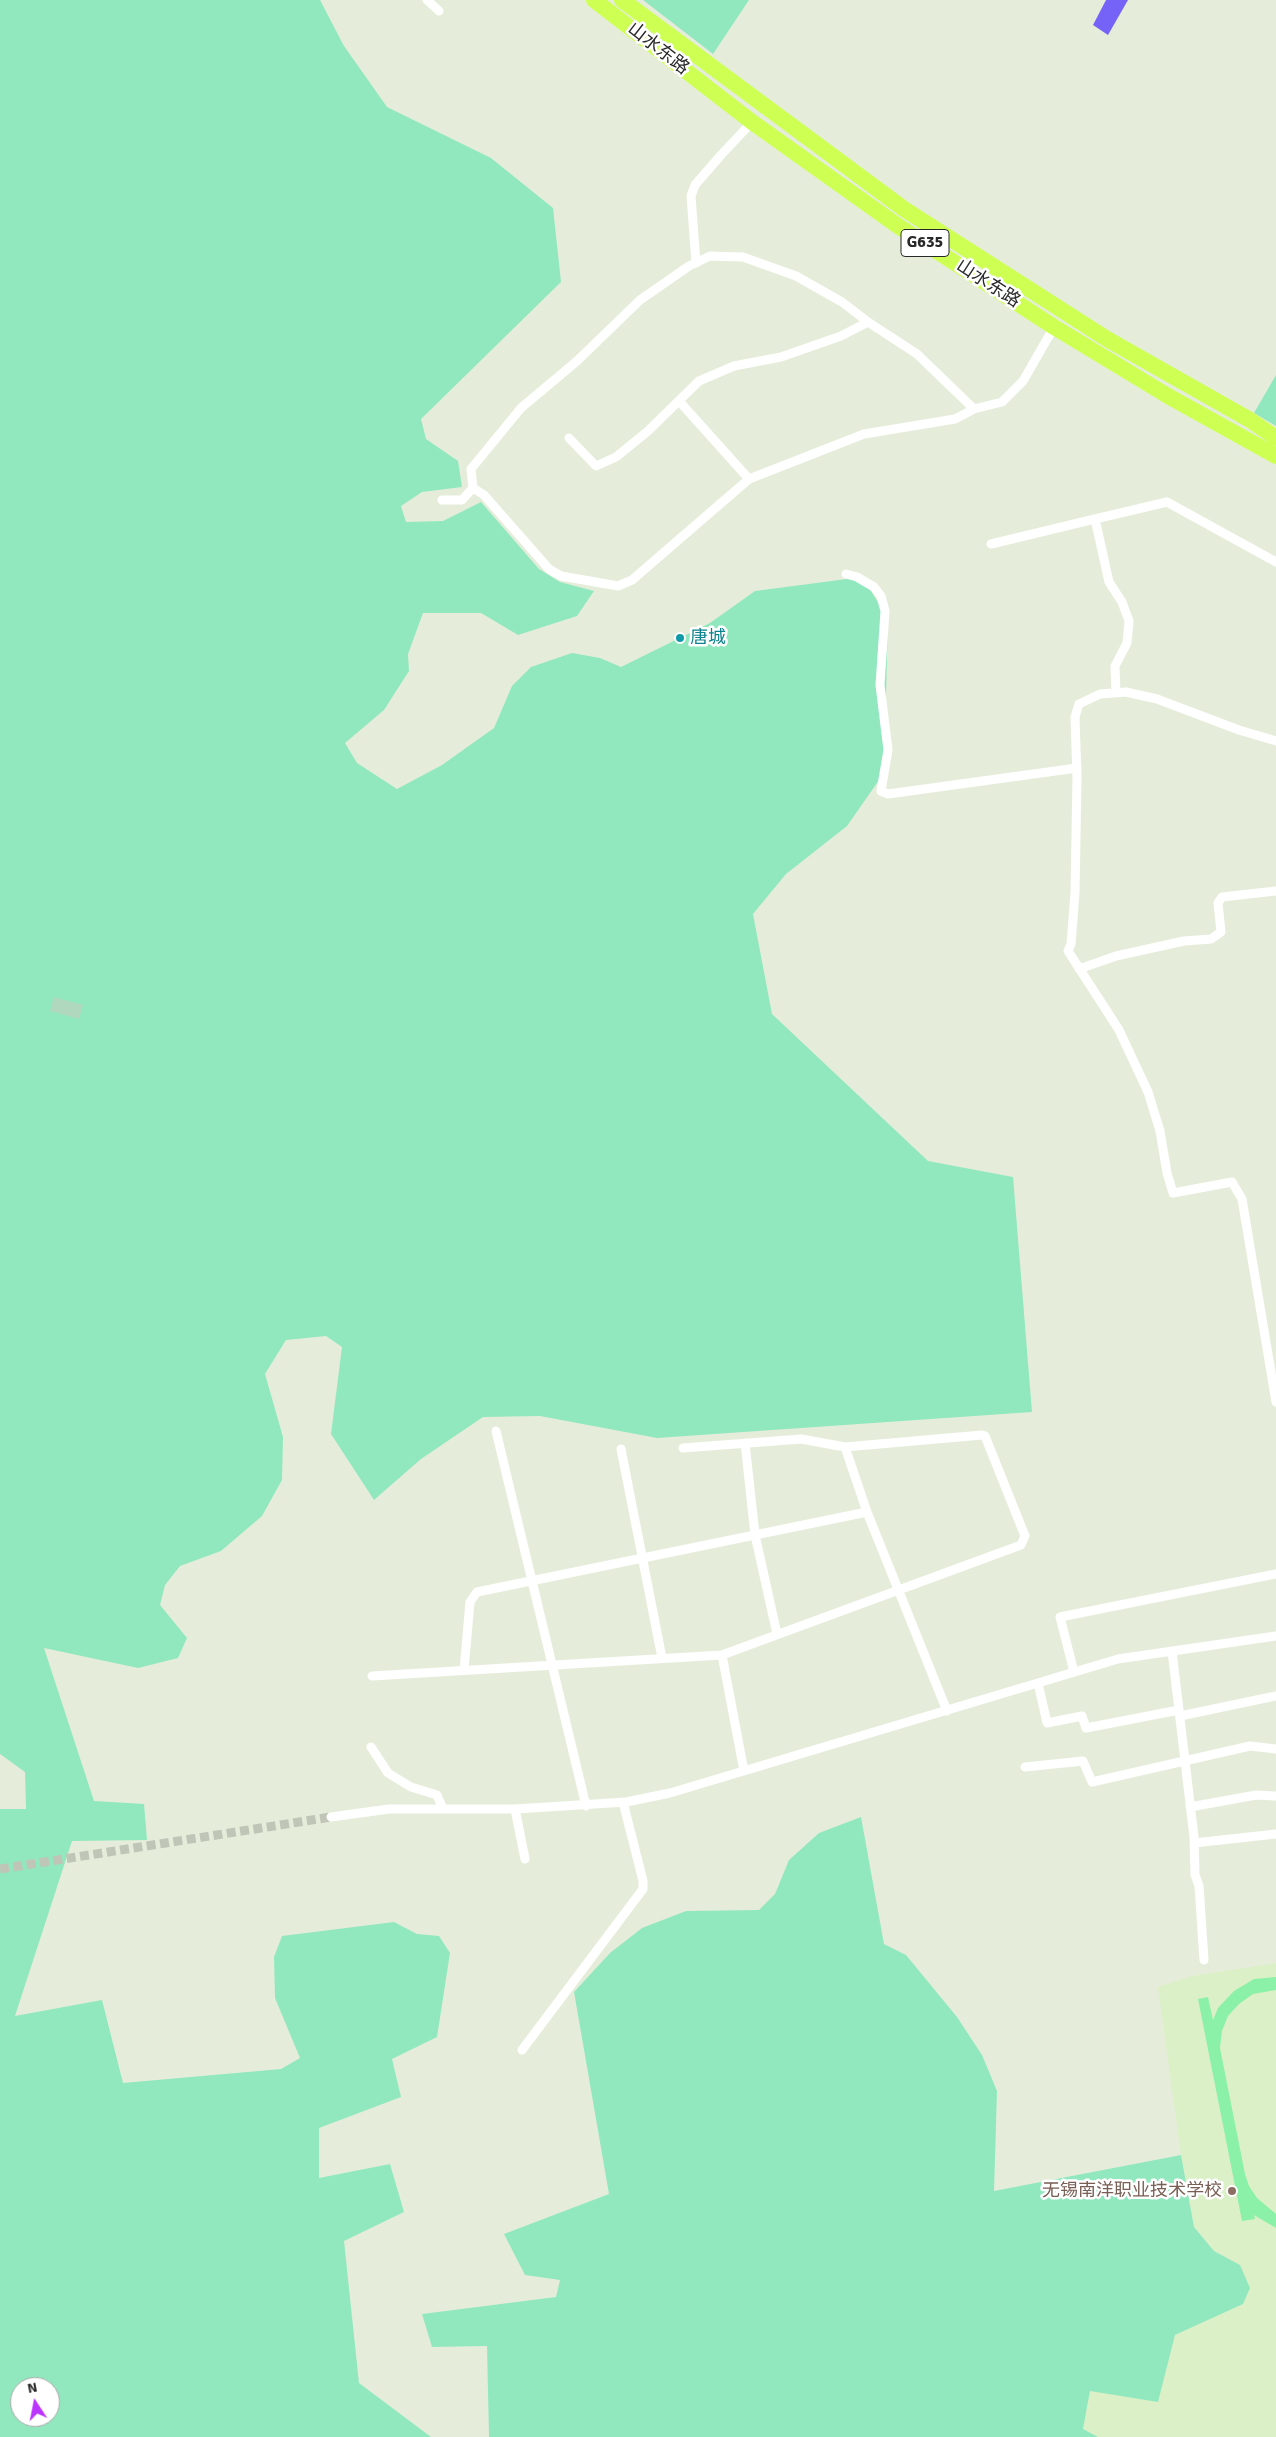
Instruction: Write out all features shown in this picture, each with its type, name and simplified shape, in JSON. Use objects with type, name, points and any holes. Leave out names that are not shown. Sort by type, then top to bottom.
[{"type":"highway","name":"山水东路","points":[[594,0],[752,122],[898,226],[1054,327],[1168,396],[1276,456]]},
{"type":"highway","name":"山水东路","points":[[622,0],[904,209],[1107,339],[1250,420],[1276,438]]},
{"type":"street","points":[[427,0],[439,11]]},
{"type":"street","points":[[696,263],[690,196],[695,186],[714,162],[752,122]]},
{"type":"street","points":[[442,500],[462,500],[472,488],[471,469],[521,408],[576,361],[640,300],[696,263],[710,256],[743,257],[796,276],[842,302],[916,354],[974,409]]},
{"type":"street","points":[[568,438],[596,466],[616,457],[648,431],[698,381],[725,370],[790,354],[841,336],[868,322]]},
{"type":"street","points":[[472,488],[484,495],[549,569],[561,576],[618,586],[632,580],[749,479],[864,434],[954,419],[974,409],[1002,402],[1023,381],[1054,327]]},
{"type":"street","points":[[679,400],[749,479]]},
{"type":"street","points":[[991,544],[1167,502],[1276,562]]},
{"type":"street","points":[[1095,519],[1109,582],[1122,602],[1130,621],[1127,643],[1115,666],[1116,693]]},
{"type":"street","points":[[846,574],[857,576],[874,586],[881,596],[885,611],[880,685],[888,750],[882,791],[888,794],[1077,768]]},
{"type":"street","points":[[1276,741],[1239,730],[1157,699],[1126,692],[1100,694],[1079,704],[1075,717],[1077,768],[1075,893],[1071,944],[1068,951],[1120,1030],[1148,1092],[1160,1131],[1167,1173],[1174,1193],[1232,1182],[1242,1199],[1276,1402]]},
{"type":"street","points":[[1079,969],[1116,956],[1184,941],[1211,939],[1221,932],[1218,903],[1222,897],[1276,891]]},
{"type":"street","points":[[496,1432],[586,1806]]},
{"type":"street","points":[[372,1676],[722,1654],[1021,1545],[1025,1536],[985,1436],[845,1447],[802,1438],[683,1448]]},
{"type":"street","points":[[745,1443],[755,1535],[777,1634]]},
{"type":"street","points":[[845,1447],[867,1512],[947,1711]]},
{"type":"street","points":[[620,1449],[640,1559],[662,1658]]},
{"type":"street","points":[[464,1670],[470,1602],[477,1592],[867,1512]]},
{"type":"street","points":[[1074,1672],[1060,1617],[1276,1574]]},
{"type":"street","points":[[331,1817],[389,1809],[515,1809],[586,1806],[623,1802],[670,1793],[1118,1659],[1276,1636]]},
{"type":"street","points":[[1172,1651],[1194,1843],[1195,1875],[1199,1886],[1204,1960]]},
{"type":"street","points":[[722,1654],[744,1772]]},
{"type":"street","points":[[1038,1683],[1047,1723],[1082,1716],[1086,1728],[1276,1696]]},
{"type":"street","points":[[1025,1767],[1083,1761],[1092,1782],[1250,1746],[1276,1749]]},
{"type":"street","points":[[370,1747],[388,1773],[411,1787],[438,1795],[443,1809]]},
{"type":"street","points":[[1190,1807],[1256,1795],[1276,1796]]},
{"type":"street","points":[[522,2050],[643,1889],[643,1881],[623,1802]]},
{"type":"street","points":[[515,1809],[525,1859]]},
{"type":"street","points":[[1194,1843],[1276,1834]]},
{"type":"shaded area","points":[[0,0],[320,0],[344,46],[387,107],[491,158],[553,208],[561,282],[421,419],[426,439],[458,461],[462,487],[422,492],[401,506],[406,522],[443,521],[481,502],[539,569],[560,582],[594,591],[577,616],[518,635],[481,613],[423,613],[408,654],[409,671],[384,710],[345,743],[357,763],[397,789],[442,765],[494,728],[512,686],[531,667],[572,653],[600,658],[621,667],[710,623],[755,591],[862,577],[888,618],[884,773],[847,826],[786,874],[753,914],[772,1014],[928,1161],[1013,1177],[1032,1412],[657,1438],[540,1416],[483,1417],[421,1459],[374,1500],[331,1434],[342,1347],[326,1336],[286,1340],[265,1374],[283,1437],[282,1480],[262,1516],[221,1551],[180,1566],[165,1585],[160,1605],[187,1638],[178,1658],[138,1668],[44,1648],[94,1801],[144,1804],[147,1840],[72,1841],[15,2016],[102,2000],[123,2083],[281,2069],[300,2058],[275,1998],[274,1957],[282,1936],[394,1922],[417,1934],[439,1936],[450,1953],[437,2037],[392,2059],[401,2097],[319,2128],[319,2178],[390,2164],[404,2212],[344,2241],[359,2383],[431,2437],[0,2437],[0,1809],[26,1809],[25,1772],[0,1754]]},
{"type":"shaded area","points":[[643,0],[749,0],[713,54]]},
{"type":"shaded area","points":[[1106,0],[1128,0],[1108,35],[1093,25]]},
{"type":"shaded area","points":[[1276,375],[1276,426],[1254,413]]},
{"type":"shaded area","points":[[54,997],[83,1005],[79,1019],[50,1011]]},
{"type":"shaded area","points":[[861,1817],[884,1944],[906,1955],[957,2017],[982,2055],[997,2091],[994,2191],[1181,2155],[1194,2227],[1214,2251],[1240,2265],[1250,2288],[1243,2304],[1175,2335],[1158,2402],[1090,2391],[1083,2429],[1098,2437],[489,2437],[487,2346],[432,2347],[422,2314],[556,2297],[560,2280],[525,2275],[504,2234],[609,2194],[574,1992],[610,1953],[642,1928],[686,1911],[759,1910],[775,1894],[789,1860],[819,1833]]},
{"type":"shaded area","name":"无锡南洋职业技术学校","points":[[1276,1963],[1276,2437],[1098,2437],[1083,2429],[1090,2391],[1158,2401],[1175,2335],[1243,2304],[1240,2265],[1214,2251],[1194,2227],[1181,2155],[1158,1987],[1192,1976]]},
{"type":"green space","points":[[1276,1977],[1276,1990],[1253,1994],[1239,2004],[1228,2016],[1222,2031],[1220,2048],[1245,2174],[1249,2186],[1257,2198],[1276,2214],[1276,2228],[1254,2215],[1255,2219],[1242,2221],[1198,1999],[1208,1997],[1213,2020],[1218,2008],[1234,1991],[1254,1979]]},
{"type":"tunnel","points":[[0,1869],[331,1817]]},
{"type":"place","name":"唐城","points":[[680,638]]},
{"type":"place","name":"无锡南洋职业技术学校","points":[[1232,2191]]}]
